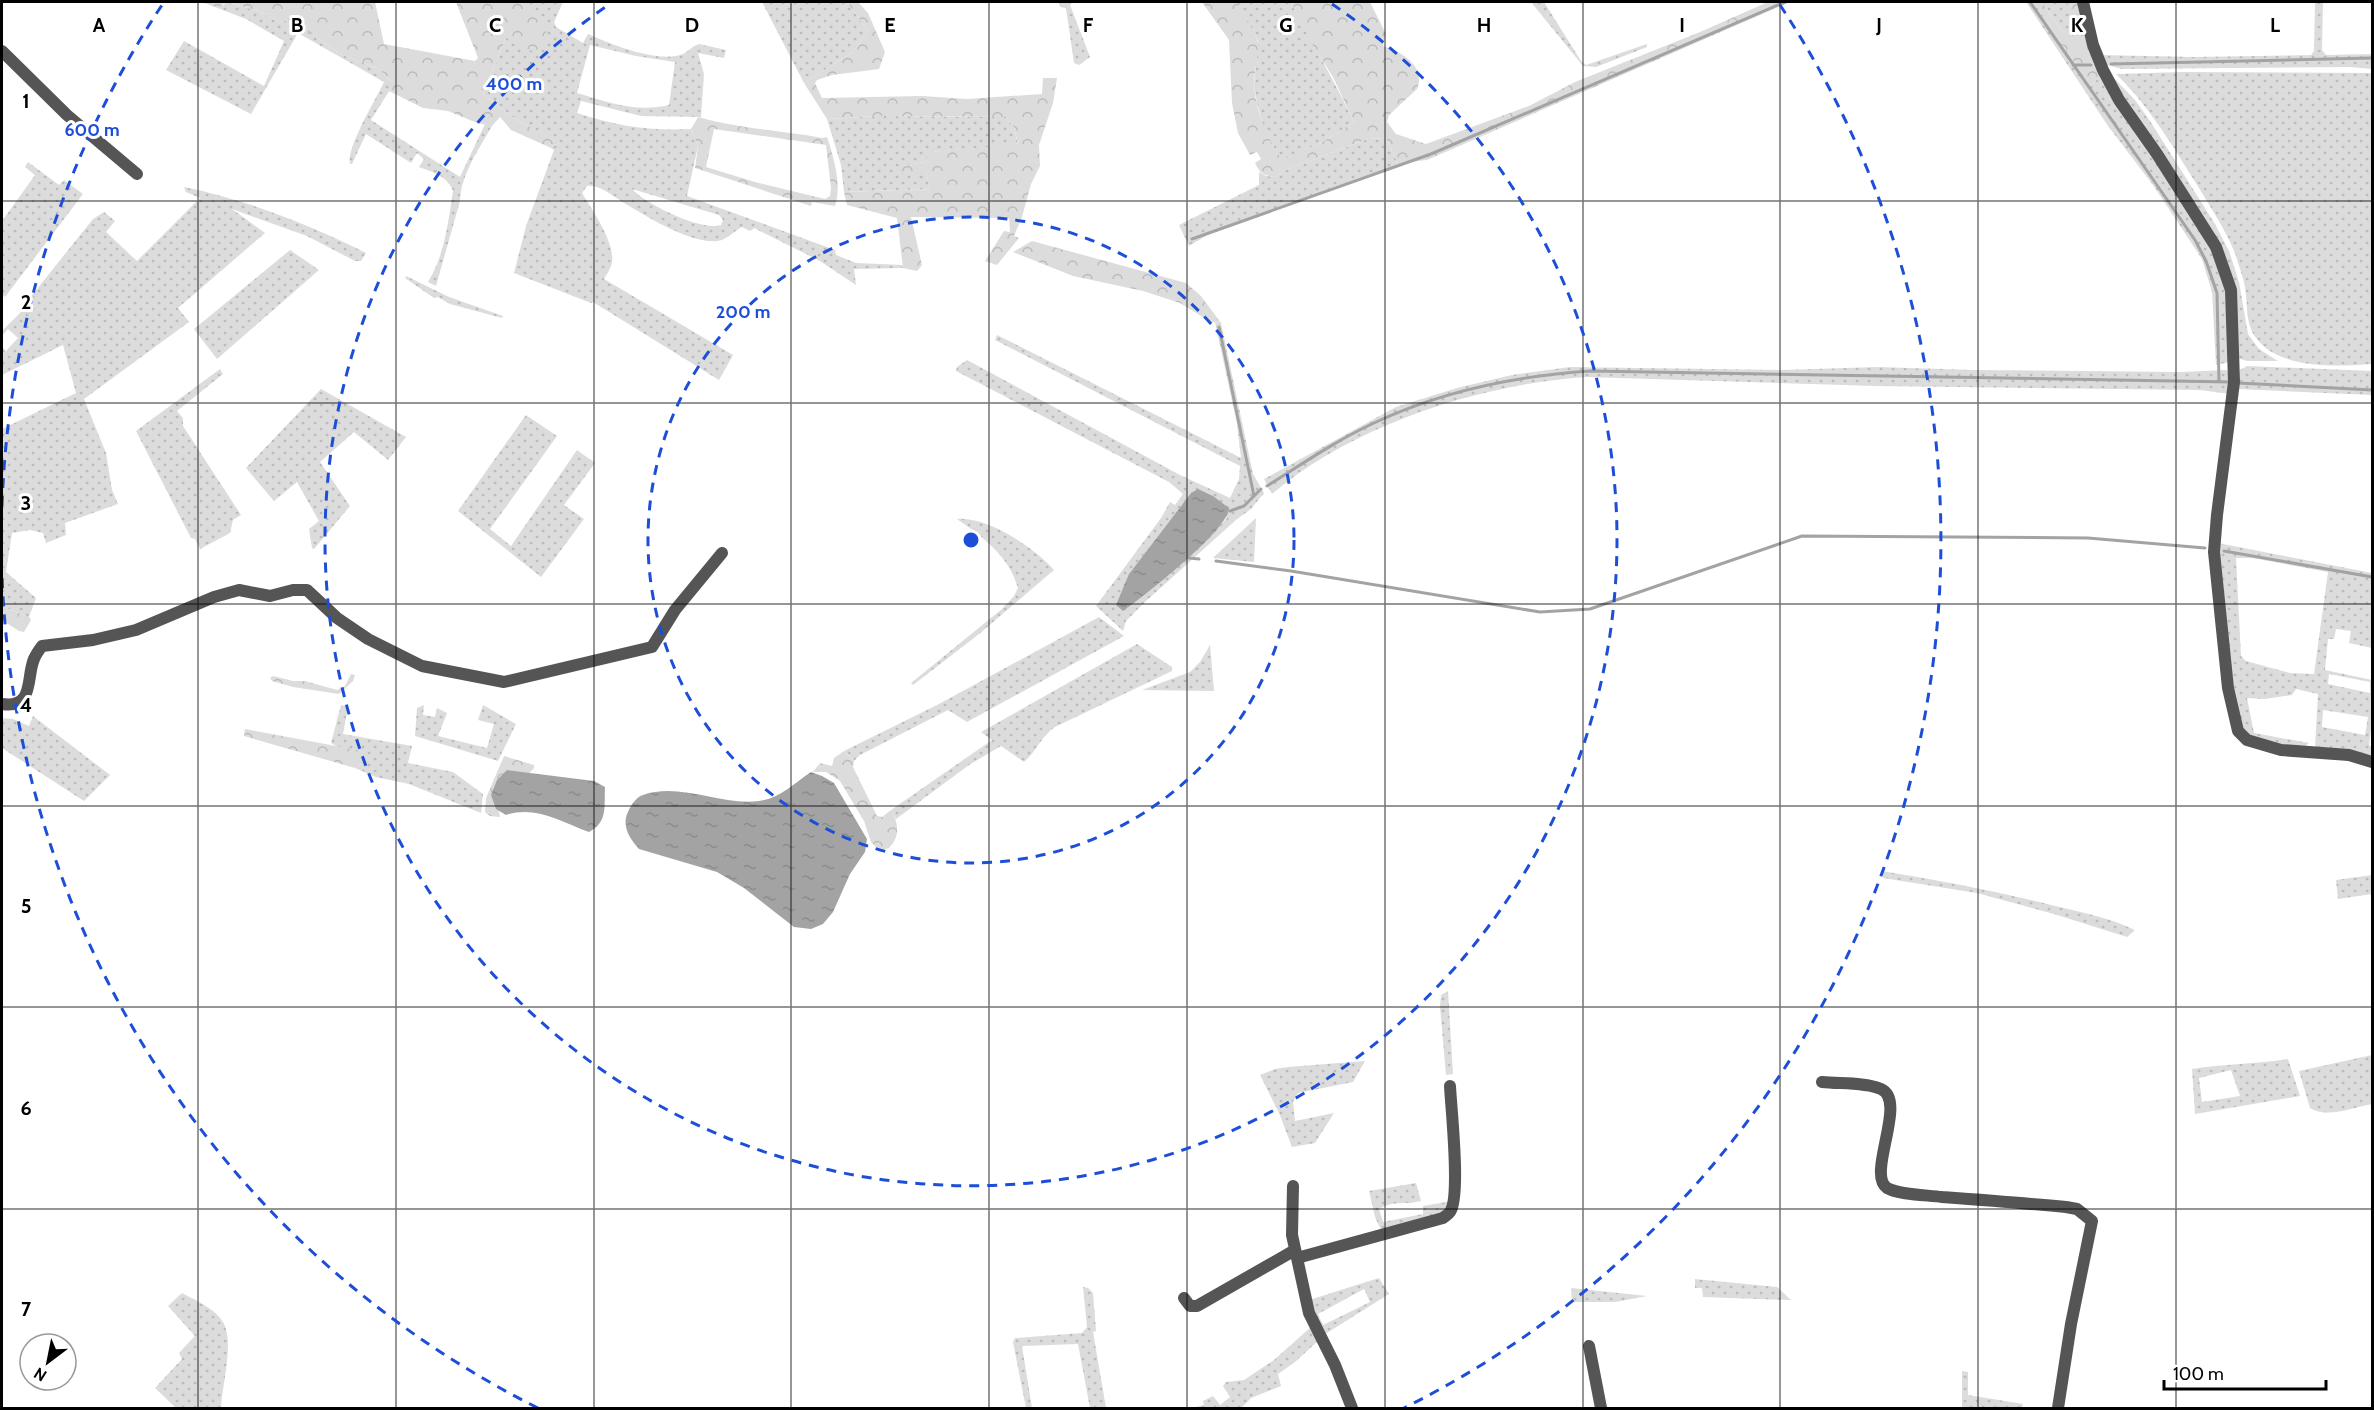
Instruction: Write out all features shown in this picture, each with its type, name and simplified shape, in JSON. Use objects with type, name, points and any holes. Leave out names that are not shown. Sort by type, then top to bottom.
[{"type":"street","points":[[2083,2],[2093,45],[2103,70],[2119,100],[2217,247],[2231,290],[2234,382],[2214,552],[2228,688],[2238,731],[2247,740],[2281,750],[2349,755],[2373,762]]},
{"type":"street","points":[[2,51],[67,115],[137,174]]},
{"type":"street","points":[[2,704],[9,705],[18,702],[28,693],[33,660],[42,646],[93,640],[136,630],[214,597],[239,590],[270,596],[293,590],[307,590],[337,618],[360,634],[422,666],[504,682],[652,646],[675,610],[722,553]]},
{"type":"street","points":[[1821,1082],[1866,1086],[1882,1089],[1888,1094],[1891,1110],[1882,1171],[1883,1184],[1888,1189],[1915,1194],[2066,1207],[2077,1209],[2092,1221],[2071,1324],[2058,1408]]},
{"type":"street","points":[[1184,1298],[1190,1306],[1197,1306],[1296,1254],[1443,1218],[1450,1212],[1454,1201],[1455,1172],[1450,1086]]},
{"type":"street","points":[[1293,1186],[1292,1235],[1309,1313],[1335,1365],[1352,1408]]},
{"type":"street","points":[[1589,1346],[1601,1408]]},
{"type":"green space","points":[[202,2],[227,2],[220,9]]},
{"type":"green space","points":[[226,2],[259,11],[279,22],[299,21],[307,31],[340,54],[379,69],[391,81],[391,88],[371,120],[460,177],[485,124],[492,126],[464,181],[436,286],[428,282],[445,238],[453,191],[451,186],[439,175],[419,167],[424,159],[417,153],[411,163],[366,134],[350,164],[352,147],[384,82],[298,33],[251,114],[166,70],[184,41],[264,86],[284,41],[246,19],[220,9]]},
{"type":"green space","points":[[227,2],[375,2],[384,44],[475,61],[478,58],[456,2],[527,2],[545,26],[545,37],[538,54],[506,38],[483,94],[517,120],[561,143],[551,148],[511,130],[500,117],[492,126],[477,123],[448,111],[423,108],[389,91],[391,81],[379,69],[340,54],[307,31],[299,21],[279,22],[259,11]]},
{"type":"green space","points":[[527,2],[563,2],[554,22],[556,27],[583,43],[588,34],[635,52],[661,57],[683,54],[699,44],[726,50],[724,58],[698,53],[704,74],[701,117],[641,116],[581,101],[577,113],[633,127],[691,129],[698,146],[687,196],[835,250],[836,255],[856,263],[902,265],[903,268],[854,269],[856,285],[820,261],[754,228],[750,231],[742,227],[722,240],[699,239],[658,223],[601,189],[587,186],[582,193],[602,226],[612,254],[609,271],[604,279],[733,355],[719,380],[593,302],[514,273],[526,226],[554,150],[551,148],[560,143],[517,120],[483,94],[506,38]],"holes":[[[590,45],[675,62],[669,105],[634,107],[577,93]],[[632,189],[719,215],[723,220],[721,225],[713,226],[688,221],[661,209]]]},
{"type":"green space","points":[[762,2],[847,2],[868,31],[853,52],[804,83]]},
{"type":"green space","points":[[847,2],[858,2],[868,13],[885,52],[879,69],[832,75],[817,80],[815,83],[822,98],[922,96],[967,99],[1042,94],[1043,78],[1057,78],[1053,103],[1039,145],[1040,166],[1031,184],[1014,236],[1019,238],[997,265],[985,261],[1004,231],[1010,232],[1009,218],[911,217],[922,265],[917,271],[903,268],[897,218],[847,205],[844,192],[930,189],[926,172],[902,172],[902,166],[924,162],[931,152],[1018,144],[1014,127],[1006,117],[879,116],[827,119],[804,83],[853,52],[868,31]]},
{"type":"green space","points":[[1059,2],[1072,2],[1070,5],[1090,57],[1079,65],[1074,63],[1066,8],[1060,7]]},
{"type":"green space","points":[[1202,2],[1237,2],[1252,29],[1258,43],[1254,85],[1257,105],[1271,142],[1281,159],[1321,143],[1354,122],[1333,77],[1310,41],[1291,2],[1370,2],[1386,34],[1383,46],[1404,56],[1418,73],[1417,89],[1389,115],[1387,122],[1396,134],[1426,144],[1529,106],[1575,82],[1768,2],[1790,2],[1427,160],[1399,166],[1386,138],[1368,139],[1283,171],[1276,177],[1266,175],[1259,170],[1255,163],[1261,159],[1257,152],[1250,155],[1238,133],[1232,103],[1229,40]]},
{"type":"green space","points":[[1237,2],[1291,2],[1354,122],[1321,143],[1281,160],[1264,129],[1257,103],[1254,86],[1258,41]]},
{"type":"green space","points":[[1531,2],[1544,2],[1581,61],[1586,65],[1647,44],[1647,47],[1596,67],[1583,66]]},
{"type":"green space","points":[[2026,2],[2035,3],[2090,86],[2102,75],[2214,248],[2228,289],[2229,362],[2216,365],[2212,292],[2202,259],[2153,185],[2108,126]]},
{"type":"green space","points":[[2034,2],[2042,2],[2062,31],[2071,32],[2076,29],[2076,19],[2070,2],[2077,2],[2102,75],[2090,86]]},
{"type":"green space","points":[[2042,2],[2070,2],[2076,19],[2076,29],[2071,33],[2062,31]]},
{"type":"green space","points":[[2315,2],[2323,2],[2322,50],[2326,55],[2372,54],[2372,69],[2350,67],[2122,69],[2107,65],[2100,55],[2194,57],[2311,55],[2314,51]]},
{"type":"green space","points":[[2372,73],[2372,364],[2343,366],[2294,361],[2267,349],[2253,333],[2250,327],[2242,275],[2224,230],[2161,128],[2116,74]]},
{"type":"green space","points":[[2112,76],[2135,100],[2150,121],[2215,224],[2229,251],[2239,282],[2248,334],[2259,349],[2278,361],[2247,361],[2237,358],[2234,287],[2133,116]]},
{"type":"green space","points":[[879,116],[1006,117],[1014,127],[1018,145],[932,152],[924,162],[902,166],[903,172],[926,172],[930,189],[844,192],[841,165],[827,119]]},
{"type":"green space","points":[[698,117],[745,127],[827,137],[837,180],[835,206],[812,202],[811,206],[695,168],[698,146],[691,129]],"holes":[[[714,129],[826,145],[831,188],[830,196],[825,199],[706,167]]]},
{"type":"green space","points":[[1386,138],[1399,166],[1370,174],[1216,230],[1189,246],[1179,225],[1259,185],[1259,172],[1266,176],[1276,177],[1283,171],[1368,139]]},
{"type":"green space","points":[[28,162],[59,185],[64,180],[83,194],[5,297],[2,294],[2,221],[35,175],[25,167]]},
{"type":"green space","points":[[184,187],[208,192],[277,214],[366,253],[361,261],[355,261],[307,236],[232,209],[265,233],[178,308],[189,322],[84,399],[106,453],[112,490],[118,504],[65,523],[66,535],[46,543],[43,533],[30,530],[12,533],[6,572],[36,598],[29,617],[2,606],[2,429],[76,393],[63,345],[2,375],[2,347],[6,351],[18,338],[8,329],[2,336],[2,331],[22,311],[21,309],[93,219],[104,212],[115,221],[106,232],[137,261],[200,198],[186,192]]},
{"type":"green space","points":[[1032,241],[1186,283],[1201,296],[1221,323],[1211,322],[1180,303],[1143,291],[1073,276],[1013,252]]},
{"type":"green space","points":[[290,250],[319,270],[217,359],[194,329]]},
{"type":"green space","points":[[406,276],[449,297],[503,316],[502,318],[450,304],[438,297],[434,298],[405,278]]},
{"type":"green space","points":[[1215,322],[1221,323],[1253,474],[1264,493],[1251,509],[1145,602],[1126,621],[1123,631],[1096,606],[1161,518],[1170,502],[1175,505],[1183,494],[1169,482],[956,371],[957,367],[967,360],[1180,475],[1230,498],[1239,479],[1240,466],[995,340],[997,335],[1241,458],[1237,424]],"holes":[[[1191,493],[1227,518],[1189,558],[1129,574]]]},
{"type":"green space","points":[[2247,366],[2372,371],[2372,395],[2238,389],[2240,370]]},
{"type":"green space","points":[[1570,367],[1782,370],[1878,367],[2181,372],[2226,370],[2231,374],[2230,394],[2200,390],[1876,386],[1586,377],[1545,381],[1461,399],[1420,412],[1340,448],[1304,469],[1272,494],[1264,479],[1396,407],[1457,388],[1512,375]]},
{"type":"green space","points":[[220,369],[223,374],[177,411],[183,418],[183,426],[241,515],[233,520],[230,533],[200,549],[195,539],[191,538],[136,431]]},
{"type":"green space","points":[[321,389],[406,437],[388,460],[354,432],[320,462],[350,506],[314,549],[309,529],[319,521],[297,482],[274,501],[246,468]]},
{"type":"green space","points":[[526,415],[557,436],[490,529],[511,546],[577,450],[595,463],[564,505],[584,519],[541,577],[458,511]]},
{"type":"green space","points":[[1256,518],[1254,562],[1213,558]]},
{"type":"green space","points":[[957,519],[969,519],[1010,535],[1035,552],[1054,570],[979,634],[913,685],[911,683],[1002,609],[1018,588],[1002,557],[985,540]]},
{"type":"green space","points":[[2218,543],[2372,573],[2372,648],[2349,643],[2351,631],[2336,629],[2334,639],[2328,639],[2325,670],[2372,680],[2369,745],[2372,747],[2372,757],[2315,747],[2318,694],[2296,689],[2292,695],[2265,699],[2247,698],[2254,733],[2309,743],[2302,749],[2252,738],[2243,730],[2236,712]],"holes":[[[2236,558],[2253,558],[2328,572],[2314,674],[2290,673],[2246,661],[2241,656]],[[2329,674],[2370,682],[2370,693],[2328,684]],[[2323,710],[2368,717],[2365,735],[2322,727]]]},
{"type":"green space","points":[[2,606],[29,617],[31,620],[24,632],[2,620]]},
{"type":"green space","points":[[1099,617],[1124,636],[967,722],[948,710],[860,755],[854,761],[844,751],[939,704]]},
{"type":"green space","points":[[1137,644],[1172,667],[1172,671],[1055,727],[1024,762],[1001,746],[969,765],[896,819],[891,810],[992,740],[981,732]]},
{"type":"green space","points":[[1210,645],[1214,691],[1142,690],[1190,672],[1200,662]]},
{"type":"green space","points":[[351,674],[355,675],[353,681],[339,694],[293,687],[272,681],[270,678],[273,676],[293,681],[305,681],[337,690],[345,686]]},
{"type":"green space","points":[[341,705],[348,707],[343,734],[412,746],[408,763],[453,772],[483,794],[481,813],[409,784],[376,777],[355,768],[364,762],[331,743]]},
{"type":"green space","points":[[424,705],[423,715],[435,717],[437,708],[447,713],[438,736],[487,748],[494,724],[478,720],[483,705],[516,724],[498,761],[415,736],[417,708]]},
{"type":"green space","points":[[33,716],[110,775],[84,801],[2,748],[2,718],[13,719],[29,726]]},
{"type":"green space","points":[[245,729],[363,751],[366,758],[355,768],[244,736]]},
{"type":"green space","points":[[844,751],[854,761],[853,767],[877,816],[882,817],[891,810],[894,815],[897,835],[889,848],[880,851],[871,842],[864,821],[840,781],[826,772],[813,772],[820,763],[832,766],[834,758]]},
{"type":"green space","points":[[504,756],[534,765],[534,768],[498,807],[500,817],[490,816],[485,812],[486,798]]},
{"type":"green space","points":[[1882,871],[2030,900],[2104,918],[2135,930],[2127,937],[1977,893],[1883,878]]},
{"type":"green space","points":[[2372,875],[2372,894],[2338,899],[2336,880]]},
{"type":"green space","points":[[1448,991],[1453,1074],[1446,1075],[1440,1006],[1441,995]]},
{"type":"green space","points":[[2372,1055],[2372,1104],[2332,1112],[2310,1108],[2299,1071]]},
{"type":"green space","points":[[2288,1059],[2300,1096],[2195,1114],[2192,1069]],"holes":[[[2231,1070],[2240,1096],[2202,1102],[2199,1078]]]},
{"type":"green space","points":[[1365,1061],[1353,1082],[1298,1093],[1293,1102],[1295,1121],[1334,1113],[1315,1143],[1292,1147],[1279,1113],[1260,1075],[1288,1067]]},
{"type":"green space","points":[[1416,1183],[1421,1201],[1396,1203],[1379,1209],[1383,1222],[1423,1214],[1423,1206],[1452,1201],[1442,1216],[1381,1230],[1375,1217],[1369,1191]]},
{"type":"green space","points":[[1379,1278],[1389,1294],[1322,1336],[1309,1300]],"holes":[[[1364,1289],[1370,1302],[1323,1325],[1318,1314]]]},
{"type":"green space","points":[[1695,1279],[1777,1287],[1791,1300],[1703,1297],[1702,1288],[1695,1288]]},
{"type":"green space","points":[[1083,1287],[1093,1293],[1096,1331],[1093,1332],[1106,1408],[1090,1408],[1078,1344],[1022,1346],[1032,1408],[1026,1408],[1013,1342],[1015,1338],[1082,1333],[1087,1327]]},
{"type":"green space","points":[[1571,1288],[1647,1296],[1615,1302],[1572,1302]]},
{"type":"green space","points":[[182,1293],[200,1302],[216,1314],[227,1332],[228,1353],[221,1408],[176,1408],[155,1388],[182,1359],[179,1353],[195,1336],[168,1306]]},
{"type":"green space","points":[[1311,1327],[1318,1341],[1278,1374],[1281,1386],[1251,1398],[1241,1408],[1192,1408],[1204,1405],[1203,1401],[1213,1396],[1220,1405],[1230,1397],[1223,1386],[1226,1382],[1244,1380],[1274,1360]]},
{"type":"green space","points":[[1962,1371],[1968,1372],[1968,1395],[2023,1404],[2022,1408],[1962,1408]]},
{"type":"water","points":[[1198,489],[1213,496],[1229,508],[1226,518],[1184,563],[1123,611],[1116,605],[1129,574],[1191,493]]},
{"type":"water","points":[[507,770],[594,781],[605,787],[605,807],[602,819],[589,832],[538,813],[517,812],[506,815],[496,809],[491,795],[497,780]]},
{"type":"water","points":[[811,772],[834,783],[867,839],[865,852],[850,874],[833,912],[823,924],[811,929],[794,927],[744,888],[717,872],[639,849],[632,841],[626,827],[628,812],[634,802],[643,795],[671,791],[745,802],[759,801],[780,794]]},
{"type":"waterway","points":[[1192,239],[1431,154],[1785,2]]},
{"type":"waterway","points":[[2030,2],[2195,240],[2206,261],[2217,293],[2219,382]]},
{"type":"waterway","points":[[2111,64],[2372,58]]},
{"type":"waterway","points":[[2073,65],[2091,65]]},
{"type":"waterway","points":[[1219,327],[1254,496]]},
{"type":"waterway","points":[[1267,486],[1347,437],[1374,423],[1426,402],[1507,381],[1562,373],[1590,371],[2231,382]]},
{"type":"waterway","points":[[2238,383],[2372,390]]},
{"type":"waterway","points":[[1230,511],[1244,506],[1261,489]]},
{"type":"waterway","points":[[1216,561],[1540,612],[1590,609],[1802,536],[2088,538],[2205,548]]},
{"type":"waterway","points":[[2224,551],[2372,577]]},
{"type":"waterway","points":[[1189,558],[1199,559]]}]
